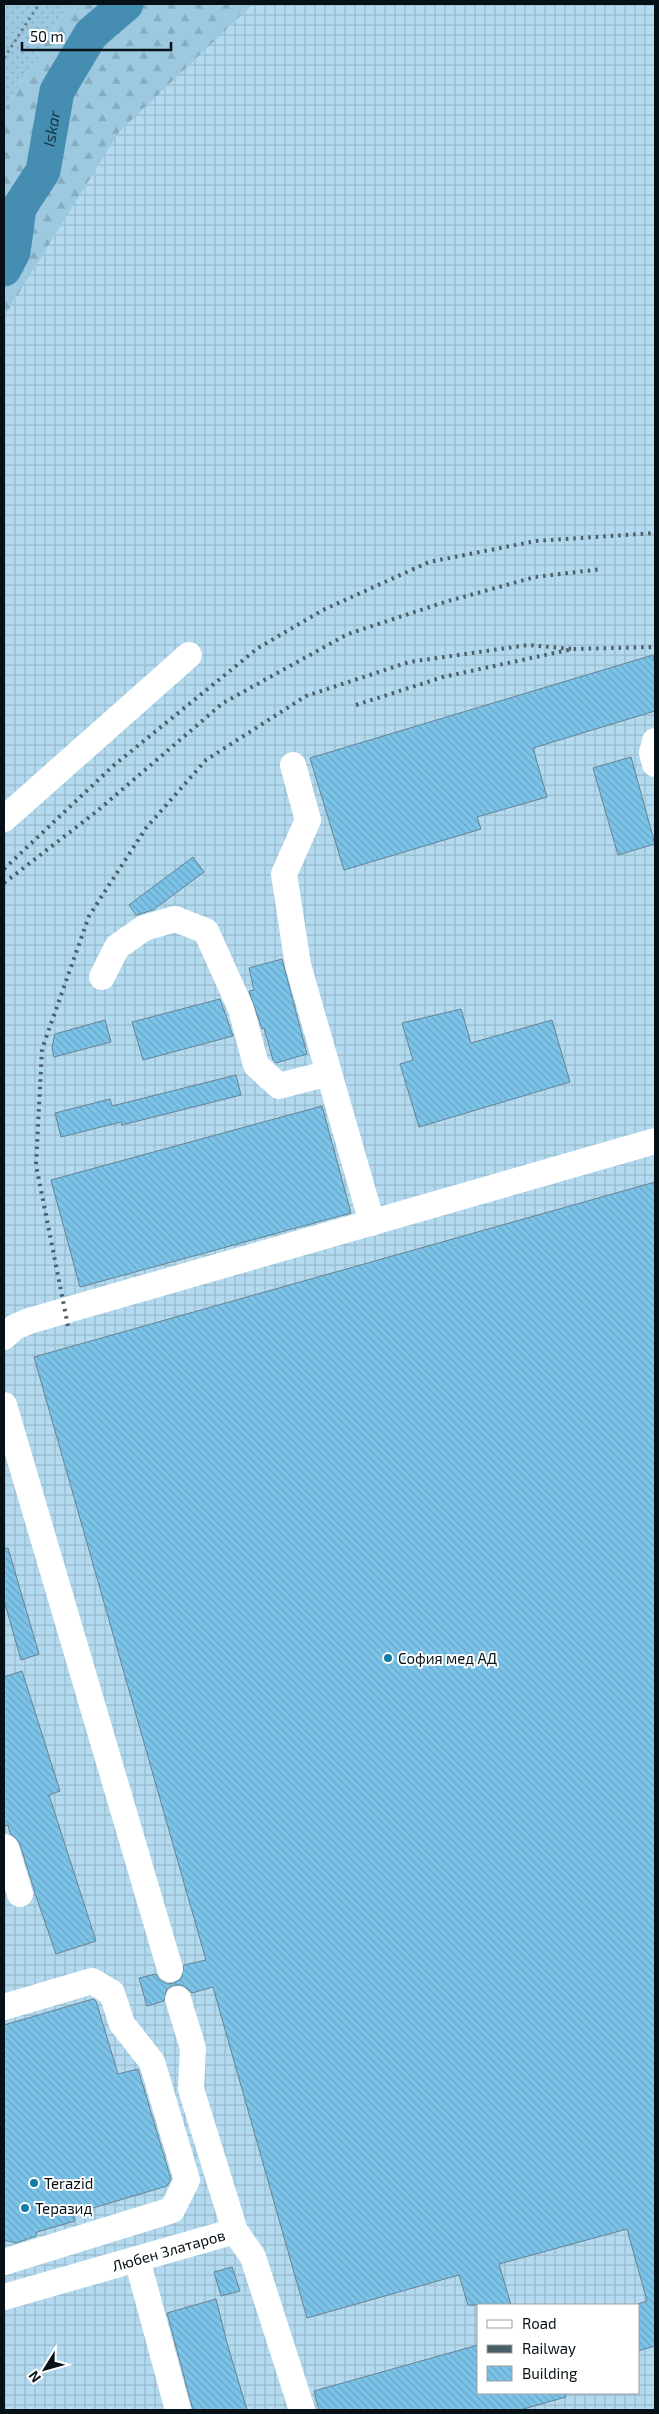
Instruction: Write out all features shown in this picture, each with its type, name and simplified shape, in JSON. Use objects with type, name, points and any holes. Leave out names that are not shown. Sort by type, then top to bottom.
[{"type":"street","points":[[4,819],[189,655]]},
{"type":"street","points":[[655,741],[652,753],[655,764]]},
{"type":"street","points":[[293,765],[308,820],[284,874],[298,965],[372,1223]]},
{"type":"street","points":[[102,977],[117,947],[144,928],[175,919],[206,931],[242,1009],[256,1065],[279,1086],[329,1074]]},
{"type":"street","points":[[4,1337],[15,1327],[29,1322],[655,1141]]},
{"type":"street","points":[[4,1405],[170,1969]]},
{"type":"street","points":[[4,1847],[6,1848],[20,1894]]},
{"type":"street","points":[[4,2007],[92,1981],[112,1992],[122,2024],[152,2062],[187,2180],[172,2210],[4,2262]]},
{"type":"street","points":[[178,1999],[193,2048],[191,2089],[235,2231]]},
{"type":"street","name":"Любен Златаров","points":[[4,2298],[235,2231],[253,2257],[302,2410]]},
{"type":"street","points":[[137,2259],[178,2410]]},
{"type":"path","points":[[4,58],[39,4]]},
{"type":"shaded area","points":[[253,4],[655,4],[655,2410],[4,2410],[4,317],[119,131]]},
{"type":"green space","points":[[4,4],[72,4],[66,9],[4,110]]},
{"type":"green space","points":[[72,4],[253,4],[119,132],[4,317],[4,110],[66,9]]},
{"type":"building","points":[[653,655],[655,664],[655,711],[533,748],[547,797],[477,817],[481,829],[344,870],[310,758]]},
{"type":"building","points":[[631,757],[655,844],[618,855],[593,768]]},
{"type":"building","points":[[193,857],[204,872],[153,910],[136,915],[129,905]]},
{"type":"building","points":[[282,959],[307,1054],[276,1063],[273,1060],[264,1028],[262,1029],[249,991],[254,990],[249,968]]},
{"type":"building","points":[[220,999],[233,1036],[143,1060],[132,1022]]},
{"type":"building","points":[[461,1009],[471,1043],[552,1020],[570,1082],[419,1127],[400,1064],[413,1060],[402,1023]]},
{"type":"building","points":[[105,1020],[111,1042],[54,1057],[52,1047],[55,1034]]},
{"type":"building","points":[[236,1075],[241,1095],[122,1125],[121,1122],[61,1137],[55,1113],[110,1099],[112,1106]]},
{"type":"building","points":[[322,1106],[351,1213],[80,1287],[51,1180]]},
{"type":"building","name":"София мед АД","points":[[655,1182],[655,2346],[639,2351],[638,2304],[647,2301],[627,2229],[499,2264],[511,2304],[468,2305],[459,2275],[307,2318],[213,1987],[192,1993],[182,1985],[174,1985],[167,1989],[164,2001],[147,2006],[139,1978],[156,1974],[160,1980],[167,1984],[174,1983],[181,1979],[184,1965],[206,1960],[34,1357]]},
{"type":"building","points":[[8,1548],[39,1654],[21,1660],[4,1600],[4,1549]]},
{"type":"building","points":[[22,1671],[60,1791],[49,1795],[96,1941],[56,1954],[20,1844],[10,1833],[8,1825],[4,1826],[4,1677]]},
{"type":"building","points":[[93,1999],[96,2001],[118,2074],[138,2069],[171,2179],[167,2186],[73,2214],[75,2221],[37,2232],[36,2236],[16,2243],[4,2240],[4,2025]]},
{"type":"building","points":[[232,2267],[240,2291],[221,2296],[214,2272]]},
{"type":"building","points":[[216,2299],[247,2410],[193,2410],[167,2313]]},
{"type":"building","points":[[477,2345],[477,2394],[565,2394],[566,2397],[520,2410],[319,2410],[314,2391]]},
{"type":"waterway","name":"Iskar","points":[[4,269],[13,252],[19,208],[43,171],[57,91],[91,34],[126,4]]},
{"type":"railway","points":[[4,869],[113,766],[258,648],[323,610],[429,562],[536,541],[655,533]]},
{"type":"railway","points":[[4,883],[96,812],[223,703],[348,634],[445,602],[535,577],[602,569]]},
{"type":"railway","points":[[68,1326],[36,1165],[42,1049],[89,916],[146,828],[206,760],[306,696],[409,662],[528,645],[573,649]]},
{"type":"railway","points":[[356,705],[443,677],[573,649],[655,647]]},
{"type":"place","name":"София мед АД","points":[[388,1658]]},
{"type":"place","name":"Terazid","points":[[34,2183]]},
{"type":"place","name":"Теразид","points":[[25,2208]]}]
